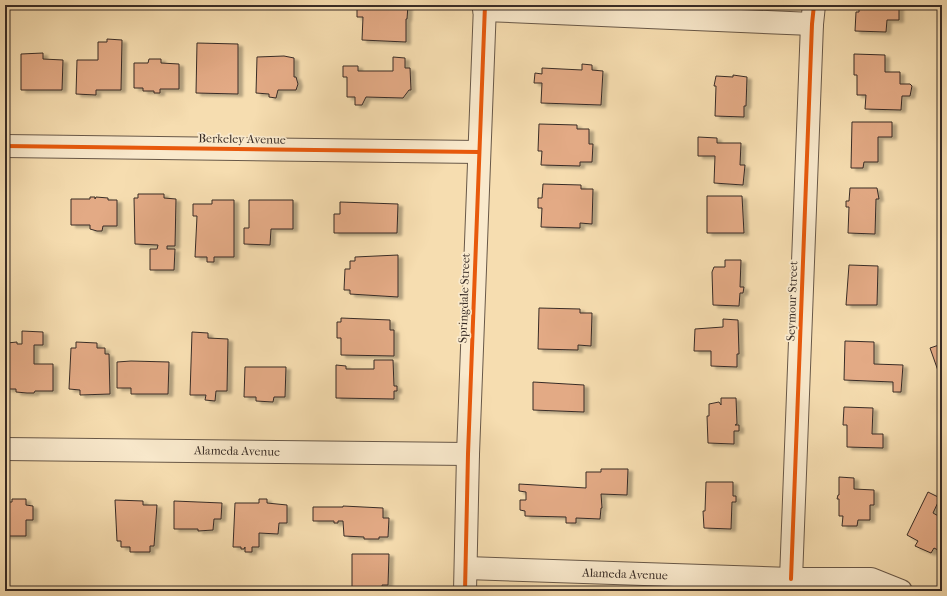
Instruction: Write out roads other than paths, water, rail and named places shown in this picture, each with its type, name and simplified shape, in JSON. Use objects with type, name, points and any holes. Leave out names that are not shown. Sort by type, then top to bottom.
[{"type":"street","points":[[485,7],[813,15]]},
{"type":"street","name":"Springdale Street","points":[[465,591],[468,454],[485,7]]},
{"type":"street","name":"Seymour Street","points":[[791,579],[813,15]]},
{"type":"street","name":"Berkeley Avenue","points":[[5,146],[479,152]]},
{"type":"street","name":"Alameda Avenue","points":[[5,449],[468,454]]},
{"type":"street","name":"Alameda Avenue","points":[[466,568],[791,579],[871,579],[901,591]]}]
